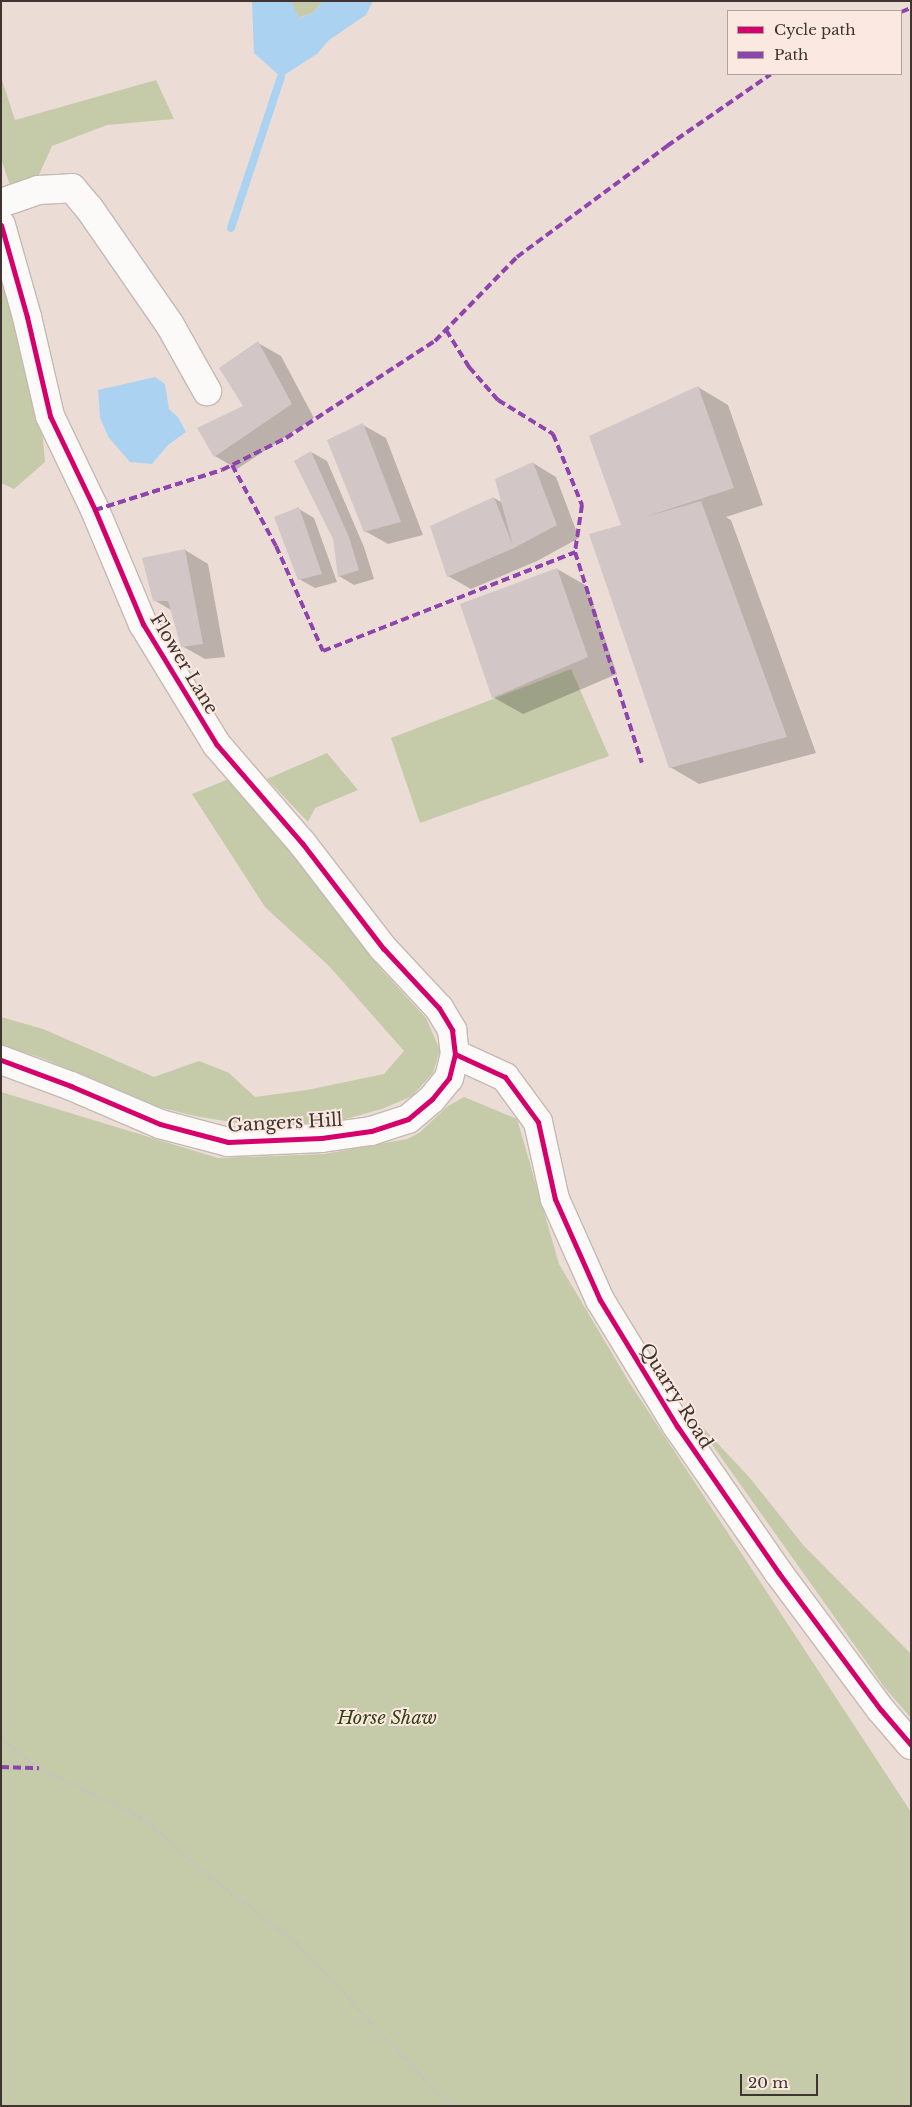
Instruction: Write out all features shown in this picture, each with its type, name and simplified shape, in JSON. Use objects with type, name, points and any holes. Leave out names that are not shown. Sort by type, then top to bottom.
[{"type":"street","points":[[1,203],[38,190],[72,188],[95,216],[170,325],[207,391]]},
{"type":"street","name":"Flower Lane","points":[[1,225],[27,317],[50,416],[95,510],[143,624],[217,745],[302,843],[383,948],[439,1008],[452,1030],[455,1054]]},
{"type":"street","name":"Gangers Hill","points":[[1,1060],[71,1086],[160,1124],[228,1142],[321,1138],[372,1131],[408,1119],[432,1099],[449,1078],[455,1054]]},
{"type":"street","name":"Quarry Road","points":[[455,1054],[505,1077],[538,1122],[555,1199],[600,1300],[677,1426],[772,1564],[881,1710],[911,1745]]},
{"type":"path","points":[[1,1738],[39,1768],[140,1816],[210,1877],[296,1942],[435,2090],[457,2106]]},
{"type":"green space","points":[[291,1],[323,1],[313,13],[298,18]]},
{"type":"green space","points":[[1,77],[15,120],[156,80],[174,119],[107,125],[52,146],[38,177],[10,185],[1,159]]},
{"type":"green space","points":[[1,245],[36,364],[45,462],[14,489],[1,483]]},
{"type":"green space","points":[[571,669],[609,756],[420,823],[391,738]]},
{"type":"green space","points":[[327,753],[358,790],[315,808],[308,822],[267,779]]},
{"type":"green space","points":[[231,778],[302,865],[381,969],[426,1018],[440,1050],[433,1073],[412,1096],[382,1109],[338,1121],[254,1126],[195,1116],[154,1106],[42,1058],[1,1045],[1,1017],[43,1029],[154,1077],[199,1061],[229,1073],[255,1097],[307,1090],[384,1074],[404,1051],[329,966],[265,907],[192,794]]},
{"type":"green space","name":"Horse Shaw","points":[[1,1092],[218,1158],[324,1154],[407,1139],[419,1133],[448,1106],[464,1097],[517,1119],[559,1264],[629,1382],[911,1812],[911,2106],[1,2106]]},
{"type":"green space","points":[[691,1415],[750,1478],[804,1546],[911,1654],[911,1718],[885,1688]]},
{"type":"water","points":[[252,1],[291,1],[299,18],[313,13],[323,1],[373,1],[366,15],[329,40],[317,54],[281,77],[254,53]]},
{"type":"water","points":[[155,377],[165,384],[169,409],[178,417],[186,432],[168,445],[152,464],[130,462],[109,438],[100,418],[98,390]]},
{"type":"building","points":[[258,341],[292,404],[214,457],[197,428],[243,406],[219,368]]},
{"type":"building","points":[[698,386],[734,488],[645,517],[701,501],[787,737],[669,768],[589,534],[621,525],[589,436]]},
{"type":"building","points":[[363,423],[401,522],[364,532],[327,440]]},
{"type":"building","points":[[311,451],[349,537],[359,570],[338,577],[333,539],[294,461]]},
{"type":"building","points":[[533,462],[557,525],[514,548],[447,577],[430,526],[494,497],[513,546],[495,479]]},
{"type":"building","points":[[299,507],[322,574],[298,580],[274,517]]},
{"type":"building","points":[[185,549],[203,644],[181,647],[168,601],[153,601],[142,558]]},
{"type":"building","points":[[557,568],[588,657],[492,698],[460,604]]},
{"type":"waterway","points":[[231,228],[281,77]]},
{"type":"marked path","points":[[902,12],[911,8]]},
{"type":"marked path","points":[[95,510],[222,470],[286,438],[435,341],[517,257],[667,146],[770,75]]},
{"type":"marked path","points":[[446,330],[469,367],[498,400],[553,434],[582,505],[575,552]]},
{"type":"marked path","points":[[232,465],[276,546],[323,651],[575,552],[642,763]]},
{"type":"marked path","points":[[1,1767],[39,1768]]},
{"type":"cycle path","points":[[1,225],[27,317],[50,416],[95,510],[143,624],[217,745],[302,843],[383,948],[439,1008],[452,1030],[455,1054],[449,1078],[432,1099],[408,1119],[371,1131],[321,1138],[228,1142],[160,1124],[71,1086],[1,1060]]},
{"type":"cycle path","points":[[455,1054],[505,1077],[538,1122],[555,1199],[600,1300],[677,1426],[778,1572],[881,1710],[911,1745]]}]
